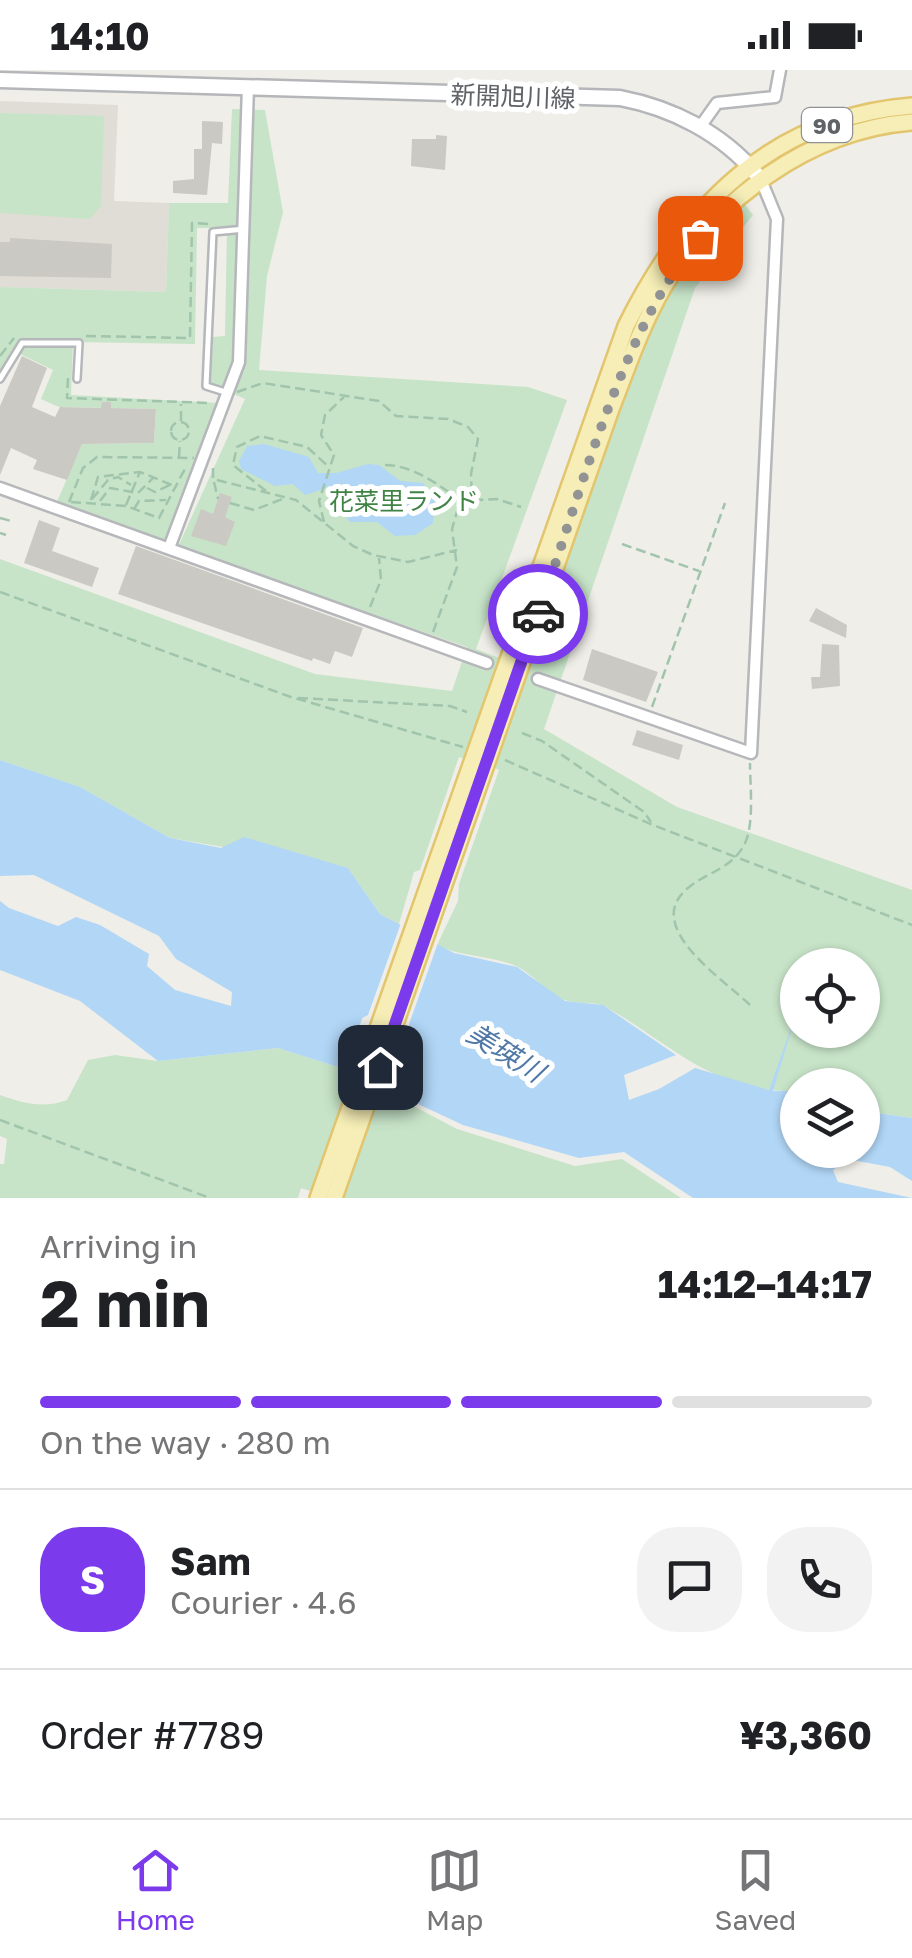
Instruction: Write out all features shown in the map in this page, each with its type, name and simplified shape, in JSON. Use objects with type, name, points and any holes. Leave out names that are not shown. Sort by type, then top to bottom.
[{"type":"main road","name":"新開旭川線","points":[[0,80],[620,98],[654,104],[700,127],[750,166],[760,180]]},
{"type":"main road","name":"90","points":[[334,1198],[626,326],[656,266],[677,237],[750,166],[816,128],[853,116],[912,106]]},
{"type":"main road","name":"90","points":[[318,1198],[640,333],[686,254],[760,180],[819,147],[859,132],[912,122]]},
{"type":"street","points":[[700,127],[717,102],[768,101],[775,96],[780,70]]},
{"type":"street","points":[[169,548],[223,391],[240,362],[248,86]]},
{"type":"street","points":[[538,679],[751,754],[777,219],[760,180]]},
{"type":"street","points":[[0,488],[68,507],[169,548],[487,662]]},
{"type":"lane","points":[[223,391],[206,386],[212,232],[246,229]]},
{"type":"lane","points":[[0,379],[22,343],[78,343],[76,379]]},
{"type":"path","points":[[78,336],[190,338],[192,223],[223,224]]},
{"type":"path","points":[[0,356],[18,334]]},
{"type":"path","points":[[68,366],[68,398],[214,404],[223,391],[246,392],[263,383],[379,401],[396,416],[448,420],[468,428],[478,440],[470,474],[472,499]]},
{"type":"path","points":[[325,523],[320,501],[334,455],[321,435],[325,415],[348,395]]},
{"type":"path","points":[[180,440],[189,433],[181,422],[182,402]]},
{"type":"path","points":[[179,457],[180,440],[172,430],[181,422]]},
{"type":"path","points":[[272,494],[233,466],[237,447],[260,436],[307,447],[328,469]]},
{"type":"path","points":[[68,507],[83,468],[97,457],[179,457],[200,462],[214,470],[218,499]]},
{"type":"path","points":[[68,507],[90,500],[126,506],[158,518],[185,465],[200,462]]},
{"type":"path","points":[[385,465],[397,465],[408,473],[433,479],[460,501],[498,499],[521,507]]},
{"type":"path","points":[[90,500],[98,477],[140,472],[172,485]]},
{"type":"path","points":[[131,485],[137,483],[140,472]]},
{"type":"path","points":[[90,500],[108,480],[118,477],[131,485]]},
{"type":"path","points":[[99,502],[110,488],[129,493],[146,488],[153,478]]},
{"type":"path","points":[[214,479],[306,507],[353,546],[379,556],[408,562],[457,550]]},
{"type":"path","points":[[126,506],[131,485]]},
{"type":"path","points":[[146,488],[155,492],[172,485]]},
{"type":"path","points":[[155,492],[155,500]]},
{"type":"path","points":[[230,503],[254,510],[286,498]]},
{"type":"path","points":[[134,509],[139,501],[168,500]]},
{"type":"path","points":[[306,507],[320,501]]},
{"type":"path","points":[[428,642],[450,591],[457,550],[452,529],[460,501]]},
{"type":"path","points":[[648,718],[725,504]]},
{"type":"path","points":[[0,518],[11,521]]},
{"type":"path","points":[[0,532],[6,534]]},
{"type":"path","points":[[622,544],[700,571]]},
{"type":"path","points":[[365,619],[381,580],[379,556]]},
{"type":"path","points":[[0,592],[291,697],[481,757],[912,924]]},
{"type":"path","points":[[291,697],[450,706],[467,712]]},
{"type":"path","points":[[522,734],[542,740],[644,812],[653,825]]},
{"type":"path","points":[[750,1005],[678,937],[672,922],[675,904],[688,887],[722,870],[745,845],[751,754]]},
{"type":"path","points":[[0,1120],[210,1198]]},
{"type":"path","points":[[188,1190],[202,1198]]},
{"type":"shaded area","points":[[0,101],[118,105],[114,201],[169,203],[166,292],[0,287]]},
{"type":"green space","name":"花菜里ランド","points":[[232,109],[265,110],[283,212],[267,276],[259,370],[528,387],[567,400],[476,649],[502,659],[466,759],[459,757],[420,870],[414,872],[399,924],[380,914],[348,868],[170,838],[80,787],[0,760],[0,559],[315,674],[452,691],[467,647],[178,547],[245,399],[211,384],[213,337],[225,336],[227,228],[197,228],[195,344],[73,342],[71,395],[219,403],[168,539],[160,542],[56,504],[82,444],[154,443],[156,409],[59,407],[41,399],[53,370],[12,350],[0,373],[0,287],[166,292],[169,203],[228,203]]},
{"type":"green space","points":[[0,113],[104,116],[101,206],[90,219],[0,213]]},
{"type":"green space","points":[[744,203],[753,215],[695,288],[544,729],[677,807],[912,890],[912,1118],[880,1113],[880,1068],[780,1068],[780,1090],[741,1084],[695,1064],[606,1007],[561,998],[508,963],[437,945],[458,901],[459,884],[499,770],[492,767],[645,338],[691,258]]},
{"type":"green space","points":[[278,1048],[341,1068],[457,1129],[575,1166],[622,1159],[681,1198],[332,1198],[301,1188],[298,1198],[0,1198],[0,1164],[4,1164],[7,1139],[0,1136],[0,1095],[33,1104],[67,1100],[88,1060],[115,1055],[158,1061]]},
{"type":"water","points":[[264,444],[309,457],[318,473],[379,465],[400,481],[423,483],[435,498],[433,523],[415,535],[395,536],[377,522],[350,522],[326,488],[305,495],[293,484],[275,486],[241,469],[239,461],[247,446]]},
{"type":"water","name":"美瑛川","points":[[0,760],[80,787],[170,838],[221,848],[244,837],[348,868],[380,914],[454,953],[517,967],[565,1001],[603,1005],[676,1055],[624,1075],[629,1100],[659,1089],[695,1068],[769,1090],[786,1048],[773,1091],[780,1091],[780,1168],[836,1168],[838,1182],[912,1198],[693,1198],[624,1152],[579,1158],[463,1125],[341,1068],[278,1048],[158,1061],[80,1001],[0,970],[0,901],[58,926],[76,917],[100,925],[149,954],[147,966],[175,990],[231,1006],[232,992],[176,959],[159,936],[34,875],[0,876]]},
{"type":"water","points":[[880,1113],[912,1118],[912,1181],[880,1165]]},
{"type":"pier","points":[[402,920],[439,940],[408,1027],[412,1032],[385,1094],[346,1076],[362,1018],[368,1015]]},
{"type":"building","points":[[202,121],[223,122],[222,144],[212,143],[207,195],[173,193],[173,181],[194,179],[194,149],[202,149]]},
{"type":"building","points":[[436,135],[447,136],[445,170],[411,166],[412,139],[436,139]]},
{"type":"building","points":[[10,238],[112,244],[111,278],[0,276],[0,242],[10,242]]},
{"type":"building","points":[[22,356],[47,368],[32,407],[55,417],[60,407],[101,408],[102,402],[111,402],[111,408],[156,409],[154,443],[82,444],[67,480],[33,469],[37,460],[11,448],[0,475],[0,406]]},
{"type":"building","points":[[220,493],[232,497],[225,517],[235,522],[226,546],[191,536],[201,509],[213,514]]},
{"type":"building","points":[[39,520],[60,528],[52,551],[99,568],[92,587],[24,563]]},
{"type":"building","points":[[136,546],[363,628],[352,657],[335,651],[330,664],[313,658],[312,661],[118,594]]},
{"type":"building","points":[[816,608],[847,625],[846,638],[809,621]]},
{"type":"building","points":[[822,644],[839,645],[840,686],[812,689],[811,677],[820,677]]},
{"type":"building","points":[[592,649],[658,672],[646,702],[583,680]]},
{"type":"building","points":[[637,730],[683,745],[679,760],[632,745]]},
{"type":"way so far","points":[[538,614],[640,333],[664,287],[700,238]]},
{"type":"route","points":[[380,1067],[538,614]]}]
